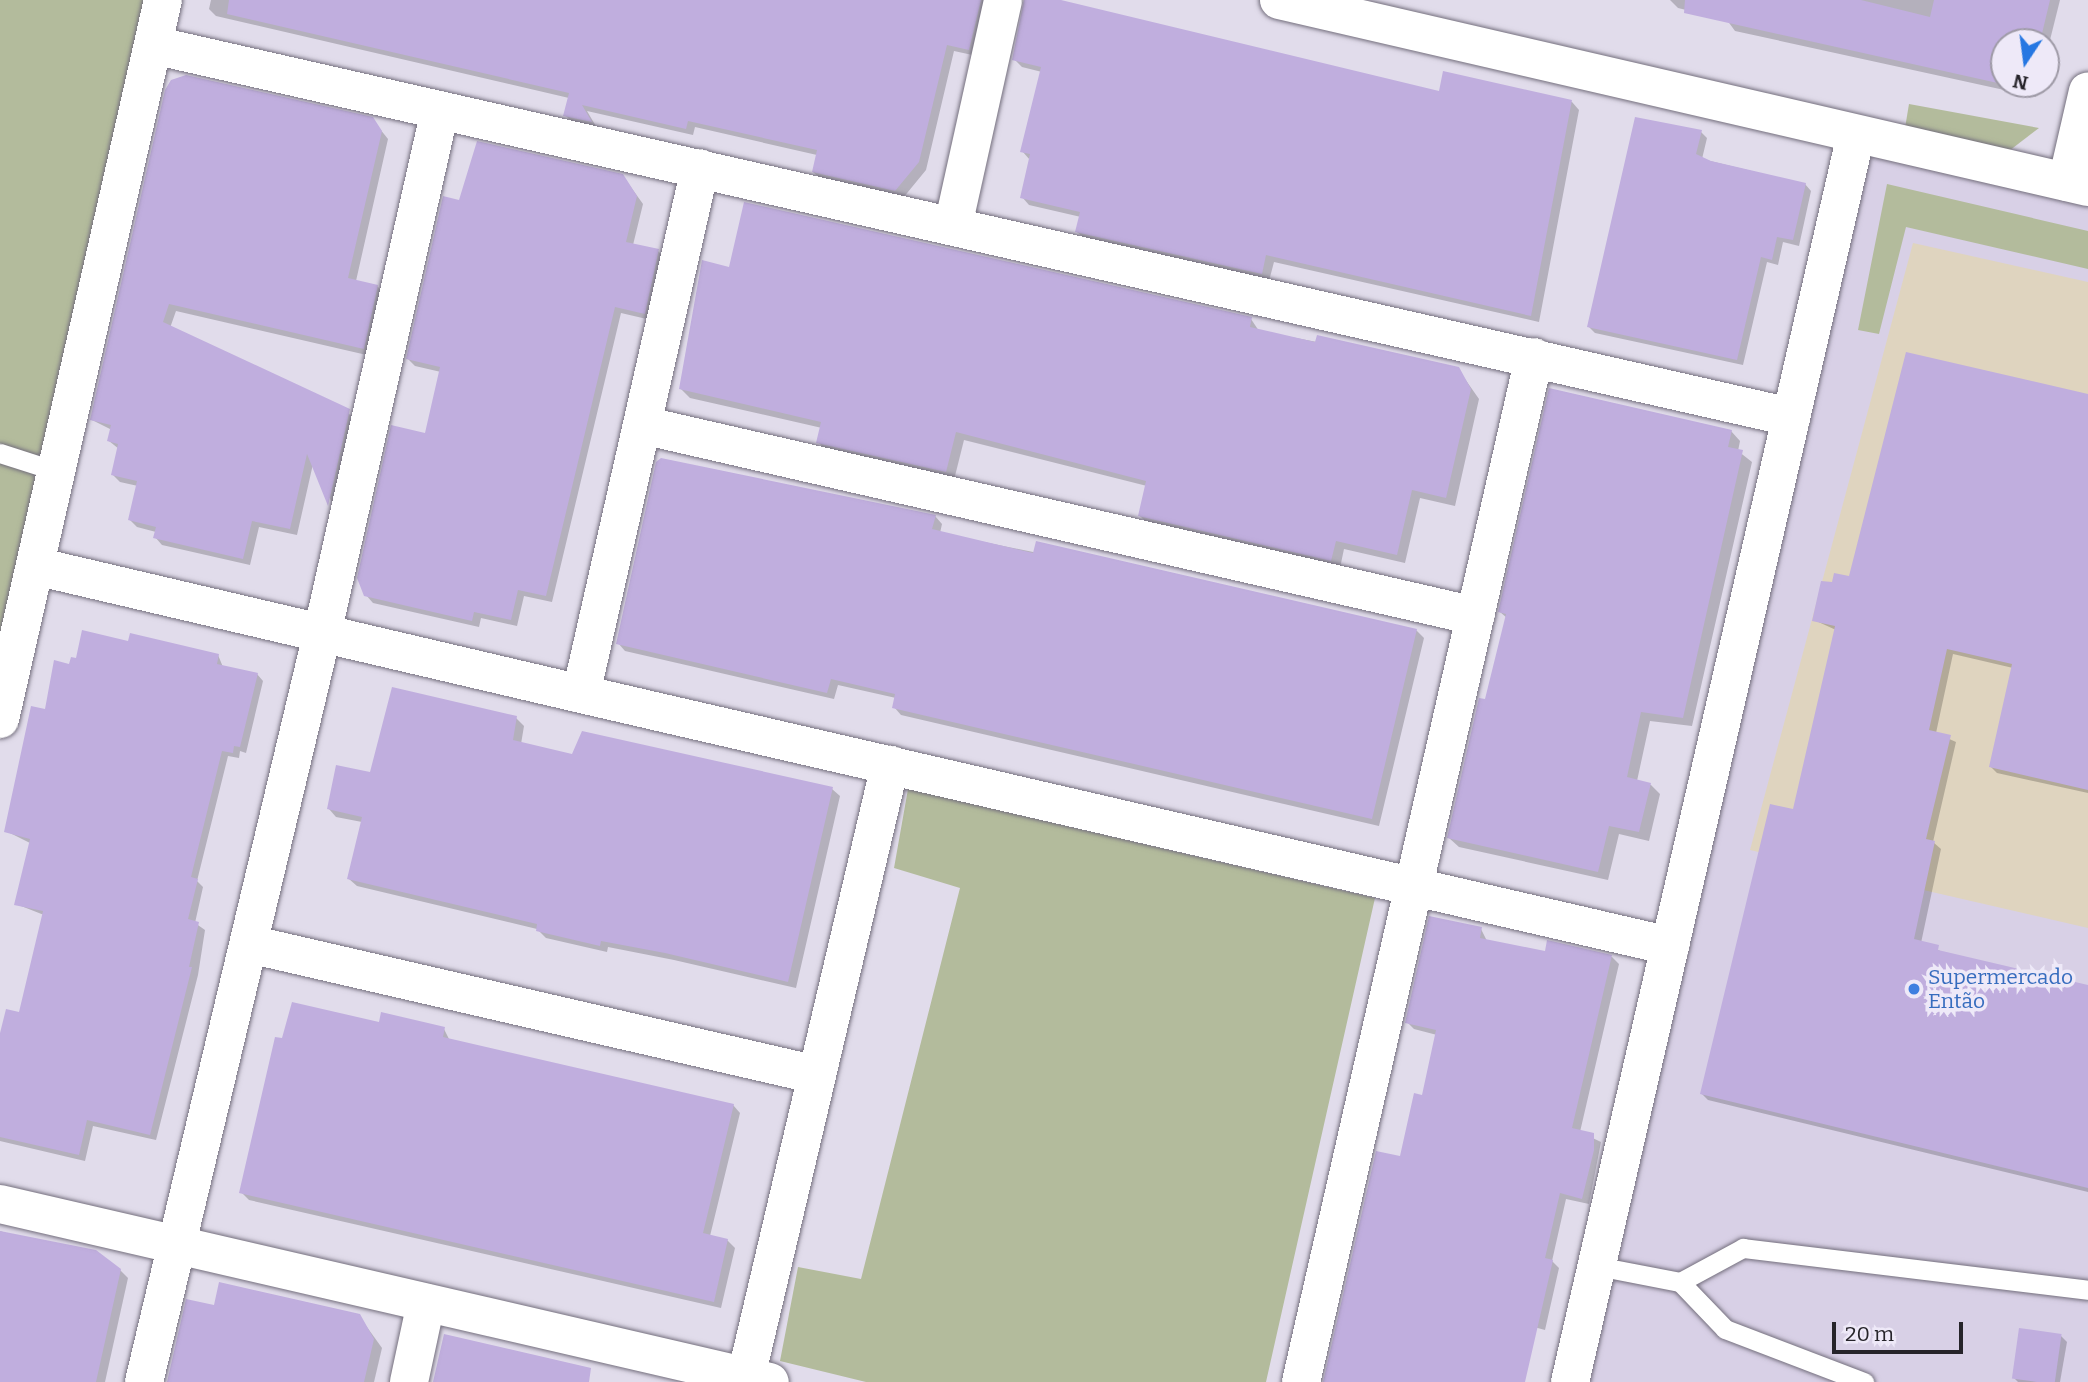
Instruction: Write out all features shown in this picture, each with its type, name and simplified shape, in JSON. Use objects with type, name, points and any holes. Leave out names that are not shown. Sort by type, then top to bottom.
[{"type":"street","points":[[0,719],[163,0]]},
{"type":"street","points":[[953,226],[1003,0]]},
{"type":"street","points":[[1279,0],[2078,185],[2088,91]]},
{"type":"street","points":[[153,45],[1791,417]]},
{"type":"street","points":[[144,1382],[322,634],[440,110]]},
{"type":"street","points":[[1570,1382],[1856,134]]},
{"type":"street","points":[[581,694],[700,168]]},
{"type":"street","points":[[1301,1382],[1534,357]]},
{"type":"street","points":[[642,425],[1475,616]]},
{"type":"street","points":[[35,566],[1670,946]]},
{"type":"street","points":[[0,1204],[758,1379],[817,1075],[890,765]]},
{"type":"street","points":[[248,944],[817,1075]]},
{"type":"street","points":[[409,1382],[426,1303]]},
{"type":"lane","points":[[0,453],[56,471]]},
{"type":"lane","points":[[1680,1282],[1743,1248],[2088,1290]]},
{"type":"lane","points":[[1597,1266],[1680,1282],[1725,1329],[1864,1382]]},
{"type":"shaded area","points":[[1856,134],[2088,192],[2088,1382],[1569,1382]]},
{"type":"shaded area","points":[[1913,243],[2088,282],[2088,928],[1750,850]]},
{"type":"green space","points":[[0,0],[163,0],[0,718]]},
{"type":"green space","points":[[1909,104],[2039,128],[2005,154],[1905,128]]},
{"type":"green space","points":[[1887,184],[2088,231],[2088,269],[1906,227],[1879,334],[1858,330]]},
{"type":"green space","points":[[908,789],[1375,898],[1266,1382],[866,1382],[780,1361],[798,1267],[861,1279],[960,888],[894,868]]},
{"type":"building","points":[[229,0],[981,0],[969,50],[947,45],[919,162],[895,191],[812,172],[817,150],[688,121],[686,129],[582,105],[592,122],[563,116],[569,93],[227,14]]},
{"type":"building","points":[[1024,0],[1061,0],[1439,91],[1443,71],[1572,100],[1531,316],[1266,255],[1262,274],[1075,232],[1080,212],[1020,198],[1030,154],[1020,152],[1041,67],[1012,60]]},
{"type":"building","points":[[1685,0],[1861,0],[1930,17],[1934,0],[2050,0],[2043,28],[1990,28],[1990,81],[1684,13]]},
{"type":"building","points":[[186,75],[373,117],[382,131],[348,278],[378,285],[364,349],[169,304],[163,322],[350,409],[328,506],[307,454],[290,529],[252,521],[243,559],[153,538],[156,527],[128,520],[137,481],[111,475],[118,444],[107,441],[111,425],[90,420],[165,90],[171,80]]},
{"type":"building","points":[[1635,117],[1702,130],[1696,154],[1711,161],[1806,183],[1793,240],[1777,237],[1772,260],[1761,257],[1737,360],[1587,327]]},
{"type":"building","points":[[477,141],[623,174],[637,196],[626,242],[659,249],[645,314],[615,307],[546,596],[518,590],[511,620],[474,612],[472,621],[364,596],[357,578],[391,425],[425,433],[440,367],[406,359],[443,196],[459,200]]},
{"type":"building","points":[[744,202],[1252,317],[1250,327],[1315,342],[1317,335],[1459,367],[1471,389],[1446,498],[1412,490],[1397,555],[1336,541],[1331,561],[1138,516],[1146,481],[956,432],[946,472],[816,443],[821,422],[679,389],[702,260],[729,267]]},
{"type":"building","points":[[1906,352],[2088,394],[2088,790],[1989,767],[2012,664],[1947,649],[1929,730],[1951,735],[1926,839],[1935,841],[1914,939],[1939,945],[1938,950],[2088,985],[2088,1188],[1700,1094],[1770,804],[1793,809],[1835,626],[1812,621],[1821,581],[1832,582],[1834,573],[1849,576]]},
{"type":"building","points":[[1549,388],[1732,430],[1728,447],[1743,450],[1683,718],[1641,712],[1627,777],[1651,783],[1639,832],[1609,826],[1598,872],[1447,838],[1479,698],[1485,699],[1506,614],[1498,612]]},
{"type":"building","points":[[661,458],[936,515],[932,529],[1033,553],[1036,541],[1417,629],[1372,819],[892,708],[895,694],[831,679],[827,693],[616,644],[656,462]]},
{"type":"building","points":[[82,630],[128,641],[130,633],[219,654],[217,664],[258,673],[240,747],[234,746],[233,753],[222,751],[191,877],[198,879],[188,919],[199,922],[189,967],[192,967],[150,1135],[87,1120],[79,1155],[0,1137],[0,1033],[6,1009],[19,1012],[43,911],[14,905],[30,839],[4,832],[31,706],[45,709],[54,660],[69,664],[71,657],[76,658]]},
{"type":"building","points":[[392,687],[517,716],[513,740],[572,754],[582,731],[833,787],[788,982],[665,953],[601,941],[600,946],[536,931],[537,924],[347,879],[362,817],[327,809],[336,765],[370,772]]},
{"type":"building","points":[[1429,916],[1482,927],[1480,938],[1545,951],[1547,940],[1612,955],[1572,1128],[1594,1133],[1594,1150],[1582,1199],[1560,1193],[1545,1258],[1553,1260],[1525,1382],[1323,1382],[1376,1151],[1400,1156],[1414,1093],[1422,1095],[1436,1030],[1405,1023]]},
{"type":"building","points":[[292,1002],[379,1022],[381,1012],[445,1027],[443,1037],[734,1104],[703,1233],[728,1239],[714,1302],[239,1193],[275,1037],[282,1038]]},
{"type":"building","points":[[0,1231],[96,1250],[121,1269],[96,1382],[0,1382]]},
{"type":"building","points":[[219,1282],[360,1314],[374,1339],[364,1382],[167,1382],[186,1299],[214,1305]]},
{"type":"building","points":[[2019,1328],[2062,1334],[2055,1382],[2012,1379]]},
{"type":"building","points":[[444,1334],[591,1368],[589,1382],[433,1382]]},
{"type":"place","name":"Supermercado Então","points":[[1914,989]]}]
